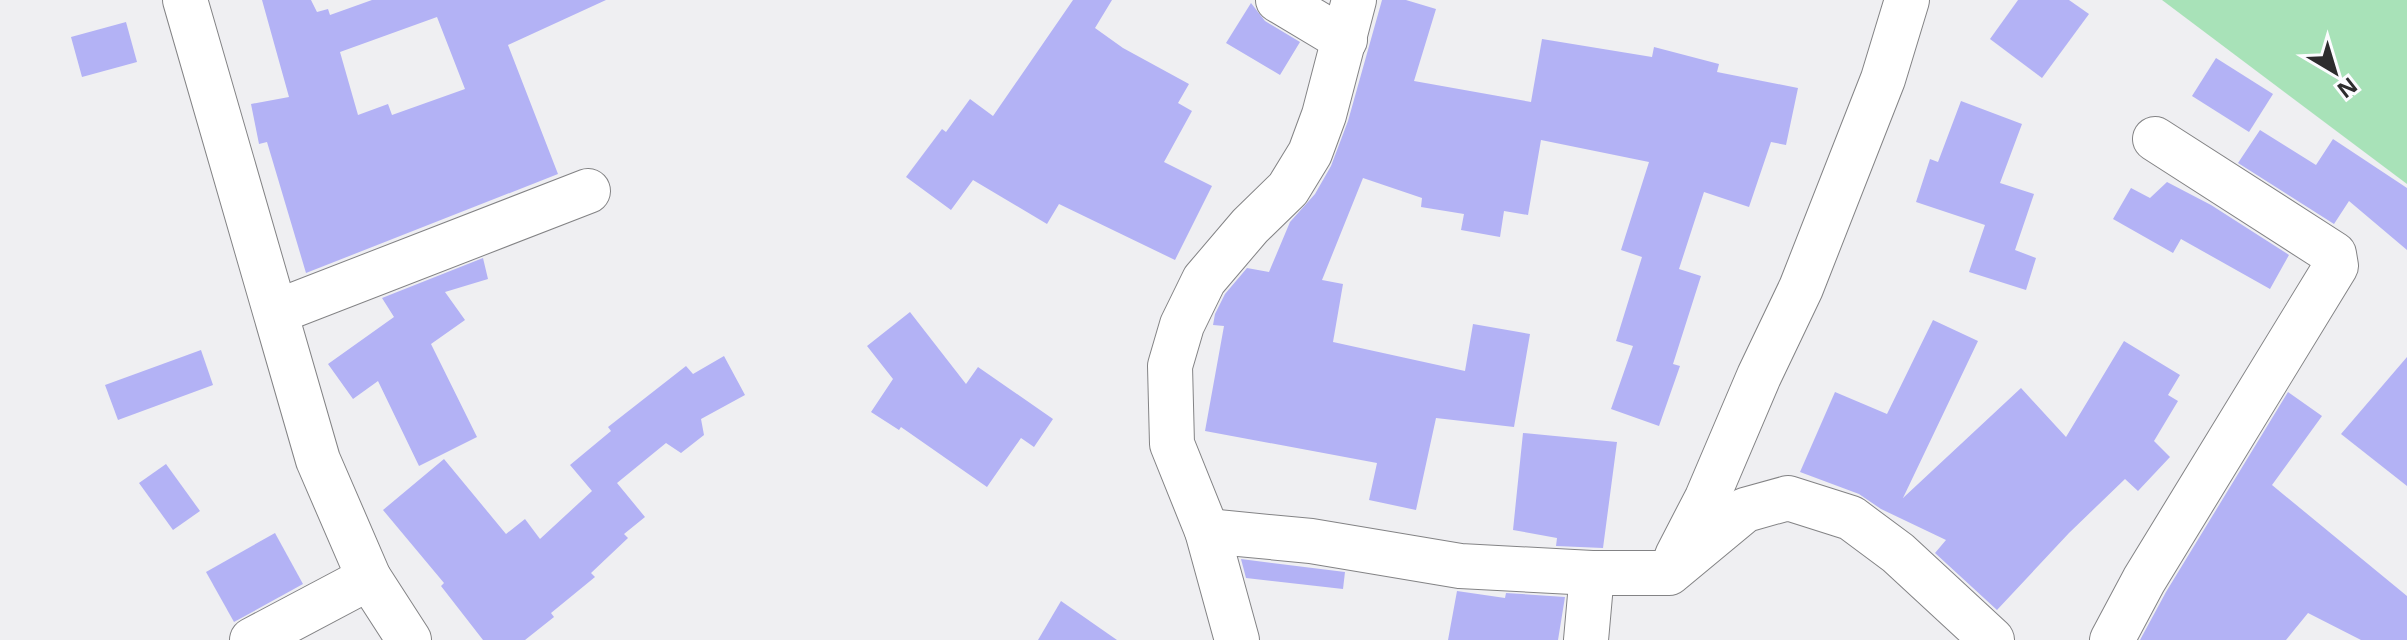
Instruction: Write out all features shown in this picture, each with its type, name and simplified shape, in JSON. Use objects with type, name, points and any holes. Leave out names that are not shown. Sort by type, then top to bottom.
[{"type":"street","points":[[185,0],[318,460],[369,578],[409,640]]},
{"type":"street","points":[[1237,640],[1207,531],[1172,444],[1170,366],[1182,325],[1204,280],[1250,226],[1288,189],[1310,153],[1324,115],[1350,20],[1278,0]]},
{"type":"street","points":[[1669,573],[1707,498],[1801,288],[1883,79],[1907,0]]},
{"type":"street","points":[[2112,640],[2144,580],[2336,266],[2334,254],[2155,139]]},
{"type":"street","points":[[276,312],[588,191]]},
{"type":"street","points":[[1207,531],[1311,541],[1460,566],[1592,573],[1669,573],[1745,510],[1788,498],[1851,518],[1898,553],[1992,640]]},
{"type":"street","points":[[1586,640],[1592,573]]},
{"type":"street","points":[[252,640],[369,578]]},
{"type":"green space","points":[[2162,0],[2407,0],[2407,184]]},
{"type":"building","points":[[262,0],[311,0],[317,12],[328,9],[330,15],[372,0],[606,0],[508,45],[558,174],[306,273],[267,142],[259,144],[251,104],[289,97]],"holes":[[[437,17],[465,89],[392,115],[388,104],[358,115],[340,52]]]},
{"type":"building","points":[[1073,0],[1112,0],[1095,28],[1123,48],[1189,84],[1178,103],[1192,111],[1164,162],[1212,186],[1175,260],[1059,204],[1047,224],[973,180],[951,210],[906,177],[942,129],[946,132],[970,99],[993,116]]},
{"type":"building","points":[[1382,0],[1406,0],[1436,9],[1414,81],[1531,102],[1542,39],[1652,57],[1654,47],[1719,64],[1717,72],[1798,88],[1786,145],[1771,142],[1749,207],[1704,192],[1679,269],[1701,276],[1673,364],[1680,366],[1659,426],[1611,409],[1633,346],[1616,341],[1642,257],[1621,250],[1649,162],[1541,140],[1528,215],[1504,211],[1500,237],[1461,230],[1464,214],[1421,207],[1422,198],[1363,178],[1322,280],[1343,284],[1333,342],[1465,371],[1473,324],[1530,334],[1514,427],[1436,418],[1416,510],[1369,500],[1377,463],[1205,431],[1224,326],[1213,325],[1215,314],[1225,294],[1247,268],[1269,272],[1290,222],[1315,194],[1331,166],[1348,121]]},
{"type":"building","points":[[2018,0],[2069,0],[2089,14],[2042,78],[1990,39]]},
{"type":"building","points":[[1251,3],[1265,21],[1300,42],[1280,75],[1226,43]]},
{"type":"building","points":[[126,22],[137,62],[82,77],[71,37]]},
{"type":"building","points":[[2216,58],[2273,94],[2249,132],[2192,96]]},
{"type":"building","points":[[1961,101],[2022,124],[2000,183],[2034,194],[2015,250],[2036,258],[2026,290],[1969,272],[1985,225],[1916,202],[1930,159],[1938,162]]},
{"type":"building","points":[[2260,130],[2316,165],[2333,139],[2407,188],[2407,250],[2349,201],[2334,224],[2238,163]]},
{"type":"building","points":[[2167,182],[2211,205],[2289,255],[2270,289],[2181,239],[2173,253],[2113,219],[2131,188],[2150,198]]},
{"type":"building","points":[[483,258],[488,279],[445,292],[465,320],[431,344],[477,437],[419,466],[378,381],[353,399],[328,364],[394,317],[382,298]]},
{"type":"building","points":[[910,312],[966,384],[978,367],[1053,419],[1034,447],[1021,438],[987,487],[901,427],[899,430],[871,412],[893,379],[867,346]]},
{"type":"building","points":[[1933,320],[1978,341],[1903,498],[2021,388],[2066,437],[2124,341],[2180,375],[2168,395],[2178,401],[2154,441],[2170,457],[2138,491],[2125,479],[1997,610],[1935,553],[1946,540],[1881,509],[1859,494],[1800,472],[1835,392],[1887,414]]},
{"type":"building","points":[[201,350],[213,385],[118,420],[105,385]]},
{"type":"building","points":[[724,356],[745,395],[701,419],[704,435],[681,453],[666,443],[617,483],[645,517],[624,534],[628,538],[591,573],[595,577],[551,613],[554,617],[525,640],[483,640],[441,586],[444,583],[383,510],[444,459],[506,534],[525,519],[540,539],[592,491],[570,465],[611,431],[608,427],[686,366],[693,374]]},
{"type":"building","points":[[2407,357],[2407,486],[2341,434]]},
{"type":"building","points":[[2288,392],[2322,416],[2272,485],[2407,596],[2407,640],[2361,640],[2308,613],[2286,640],[2140,640],[2166,592]]},
{"type":"building","points":[[1523,433],[1617,442],[1603,548],[1556,546],[1557,538],[1513,530]]},
{"type":"building","points":[[166,464],[200,511],[173,530],[139,483]]},
{"type":"building","points":[[275,533],[303,584],[234,622],[206,572]]},
{"type":"building","points":[[1241,559],[1345,572],[1343,589],[1246,578]]},
{"type":"building","points":[[1457,591],[1505,598],[1506,593],[1565,597],[1558,640],[1448,640]]},
{"type":"building","points":[[1061,601],[1117,640],[1038,640]]}]
